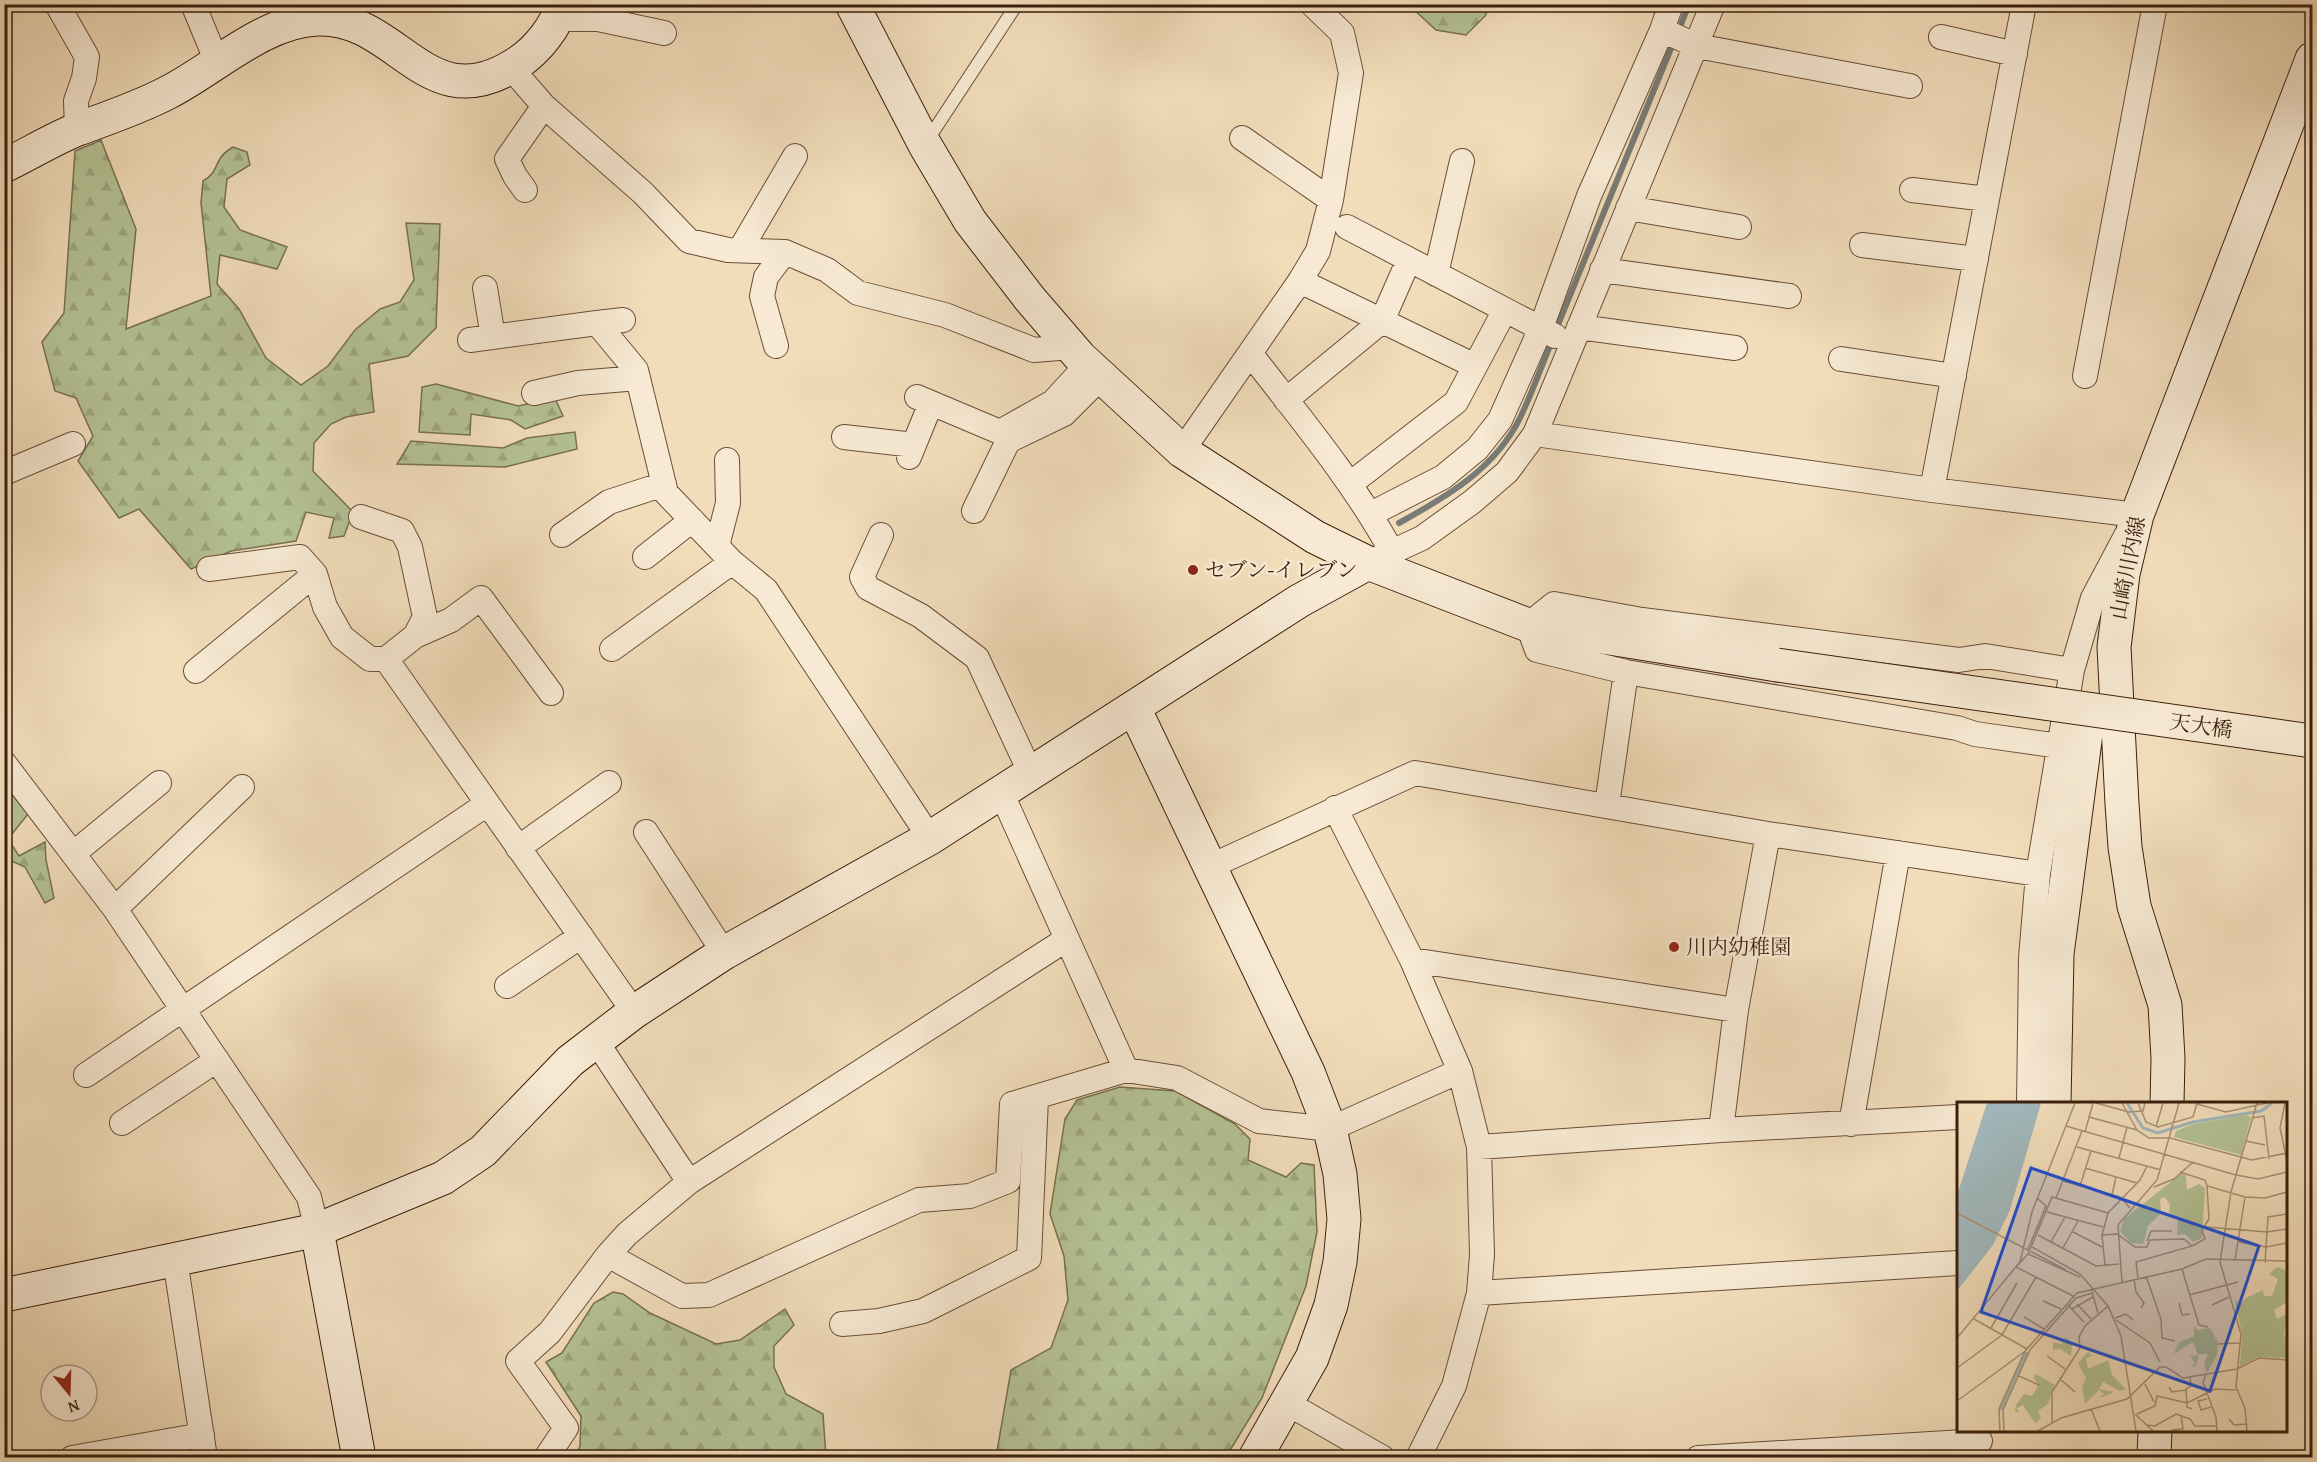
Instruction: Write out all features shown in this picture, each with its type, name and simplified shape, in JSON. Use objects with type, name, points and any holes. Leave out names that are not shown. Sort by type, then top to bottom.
[{"type":"street","points":[[57,4],[87,57],[84,78],[76,101],[77,130]]},
{"type":"street","points":[[193,4],[217,62]]},
{"type":"street","name":"天大橋","points":[[852,4],[925,145],[970,221],[1030,299],[1086,363],[1182,451],[1315,537],[1380,558],[1528,625],[1777,665],[2313,741]]},
{"type":"street","points":[[1182,451],[1300,281],[1318,251],[1331,200],[1351,73],[1342,33],[1312,4]]},
{"type":"street","points":[[1371,514],[1443,477],[1477,449],[1500,420],[1540,328],[1589,196],[1662,30],[1671,4]]},
{"type":"street","points":[[4,1295],[317,1230],[443,1178],[483,1151],[570,1061],[634,1012],[724,953],[930,838],[1299,601],[1422,538],[1472,502],[1507,472],[1535,434],[1713,4]]},
{"type":"street","points":[[1932,490],[2024,4]]},
{"type":"street","points":[[2085,376],[2155,4]]},
{"type":"street","points":[[4,165],[77,130],[113,118],[168,93],[217,62],[281,27],[296,22],[317,19],[340,20],[359,28],[444,79],[466,83],[488,79],[527,57],[542,41],[559,12],[664,33]]},
{"type":"street","points":[[1662,30],[1697,46],[1910,86]]},
{"type":"street","points":[[1941,37],[2015,54]]},
{"type":"street","name":"山崎川内線","points":[[2167,1102],[2168,1048],[2165,1005],[2134,906],[2125,847],[2114,646],[2123,574],[2137,515],[2313,59]]},
{"type":"street","points":[[511,68],[544,106],[643,193],[689,241],[728,250],[785,252],[827,270],[858,293],[945,315],[1034,350],[1086,363]]},
{"type":"street","points":[[525,190],[507,159],[544,106]]},
{"type":"street","points":[[1242,138],[1331,200]]},
{"type":"street","points":[[740,250],[795,156]]},
{"type":"street","points":[[1436,274],[1462,161]]},
{"type":"street","points":[[1912,190],[1988,199]]},
{"type":"street","points":[[1628,208],[1739,227]]},
{"type":"street","points":[[1347,227],[1540,328],[1575,335],[1735,348]]},
{"type":"street","points":[[1862,245],[1976,259]]},
{"type":"street","points":[[776,346],[762,296],[766,277],[785,252]]},
{"type":"street","points":[[1602,270],[1789,296]]},
{"type":"street","points":[[1286,400],[1382,321],[1403,273]]},
{"type":"street","points":[[1300,281],[1475,366]]},
{"type":"street","points":[[486,288],[482,338],[623,320]]},
{"type":"street","points":[[1350,484],[1456,402],[1505,310]]},
{"type":"street","points":[[597,323],[636,370],[666,493],[725,554],[766,590],[930,838]]},
{"type":"street","points":[[1250,353],[1371,514],[1380,558]]},
{"type":"street","points":[[1841,359],[1954,376]]},
{"type":"street","points":[[844,437],[911,451],[924,400],[1000,432],[1053,402],[1086,363]]},
{"type":"street","points":[[974,511],[1008,441],[1064,414],[1086,363]]},
{"type":"street","points":[[534,393],[578,383],[638,378]]},
{"type":"street","points":[[1535,434],[1932,490],[2137,515],[2093,598],[2072,670],[2038,874],[2031,958],[2029,1102]]},
{"type":"street","points":[[4,473],[73,444]]},
{"type":"street","points":[[612,649],[725,554],[728,503],[727,460]]},
{"type":"street","points":[[562,535],[609,501],[664,484]]},
{"type":"street","points":[[362,517],[402,531],[410,547],[425,617],[416,636]]},
{"type":"street","points":[[645,556],[692,520]]},
{"type":"street","points":[[881,535],[862,577],[868,588],[921,616],[977,658],[1031,774]]},
{"type":"street","points":[[209,569],[300,557],[315,574],[326,607],[342,637],[370,659],[386,659],[416,636],[451,620],[482,598],[551,693]]},
{"type":"street","points":[[196,671],[315,574]]},
{"type":"street","points":[[2059,746],[1975,734],[1957,728],[1626,672],[1537,650],[1528,625],[1554,604],[1642,620],[1806,641],[1959,660],[1984,656],[2072,670]]},
{"type":"street","points":[[386,659],[634,1012]]},
{"type":"street","points":[[1607,805],[1626,672]]},
{"type":"street","points":[[1134,708],[1308,1072],[1330,1130],[1340,1174],[1344,1219],[1340,1262],[1331,1305],[1312,1358],[1255,1458]]},
{"type":"street","points":[[2054,1102],[2057,954],[2090,710]]},
{"type":"street","points":[[4,763],[115,909],[309,1197],[359,1458]]},
{"type":"street","points":[[1209,867],[1415,772],[1768,834],[2038,874]]},
{"type":"street","points":[[73,854],[159,783]]},
{"type":"street","points":[[518,848],[609,783]]},
{"type":"street","points":[[115,909],[242,787]]},
{"type":"street","points":[[1001,792],[1126,1070]]},
{"type":"street","points":[[86,1075],[487,804]]},
{"type":"street","points":[[1335,808],[1412,960],[1460,1071],[1479,1147],[1482,1216],[1479,1293],[1454,1386],[1418,1458]]},
{"type":"street","points":[[646,832],[724,953]]},
{"type":"street","points":[[1721,1130],[1736,1010],[1768,834]]},
{"type":"street","points":[[1851,1124],[1898,853]]},
{"type":"street","points":[[507,986],[581,936]]},
{"type":"street","points":[[546,1458],[566,1428],[518,1361],[550,1332],[627,1234],[689,1182],[1067,939]]},
{"type":"street","points":[[1412,960],[1736,1010]]},
{"type":"street","points":[[596,1041],[689,1182]]},
{"type":"street","points":[[122,1123],[217,1060]]},
{"type":"street","points":[[608,1256],[682,1296],[709,1295],[919,1200],[970,1196],[1008,1180],[1012,1104],[1126,1070],[1177,1078],[1259,1120],[1330,1130],[1460,1071]]},
{"type":"street","points":[[842,1324],[879,1321],[923,1311],[1029,1258],[1036,1098]]},
{"type":"street","points":[[1479,1147],[1721,1130],[1957,1117]]},
{"type":"street","points":[[72,1458],[203,1446],[175,1259]]},
{"type":"street","points":[[1479,1293],[1957,1263]]},
{"type":"street","points":[[1285,1402],[1383,1458]]},
{"type":"street","points":[[2154,1458],[2155,1432]]},
{"type":"street","points":[[1698,1458],[1811,1454],[1980,1443]]},
{"type":"lane","points":[[925,145],[1017,4]]},
{"type":"green space","points":[[1409,5],[1488,5],[1486,15],[1466,35],[1436,30]]},
{"type":"green space","points":[[101,140],[136,229],[126,329],[211,296],[201,203],[203,181],[209,177],[226,151],[233,147],[247,152],[250,165],[227,179],[224,207],[240,230],[287,247],[277,269],[220,255],[217,284],[239,309],[266,358],[301,385],[328,366],[355,330],[380,309],[400,302],[414,280],[406,223],[440,224],[436,328],[408,356],[369,364],[374,412],[346,417],[331,424],[314,443],[313,471],[353,512],[344,536],[329,538],[334,518],[306,512],[296,541],[231,551],[191,569],[139,509],[119,518],[78,461],[93,436],[76,398],[55,391],[42,342],[64,313],[75,151]]},
{"type":"green space","points":[[436,384],[518,406],[555,398],[563,416],[525,429],[511,420],[471,414],[470,435],[419,432],[422,387]]},
{"type":"green space","points":[[575,432],[577,449],[505,467],[397,464],[411,441],[503,448],[527,438]]},
{"type":"green space","points":[[4,784],[28,814],[8,839],[19,856],[45,842],[46,860],[54,898],[45,903],[25,867],[5,858]]},
{"type":"green space","points":[[1120,1087],[1175,1091],[1235,1124],[1250,1139],[1248,1160],[1286,1177],[1301,1163],[1314,1165],[1317,1232],[1306,1286],[1262,1398],[1226,1457],[996,1457],[1011,1370],[1051,1348],[1068,1300],[1064,1256],[1050,1214],[1065,1119],[1077,1100]]},
{"type":"green space","points":[[613,1292],[623,1294],[650,1313],[716,1344],[740,1340],[785,1309],[794,1325],[774,1346],[774,1367],[786,1394],[823,1414],[826,1457],[575,1457],[580,1446],[581,1416],[546,1362],[562,1353],[594,1303]]},
{"type":"waterway","points":[[1678,32],[1689,4]]},
{"type":"waterway","points":[[1555,332],[1674,41]]},
{"type":"waterway","points":[[1399,523],[1468,480],[1497,452],[1510,436],[1520,418],[1552,341]]},
{"type":"place","name":"セブン-イレブン","points":[[1193,570]]},
{"type":"place","name":"川内幼稚園","points":[[1674,947]]}]
